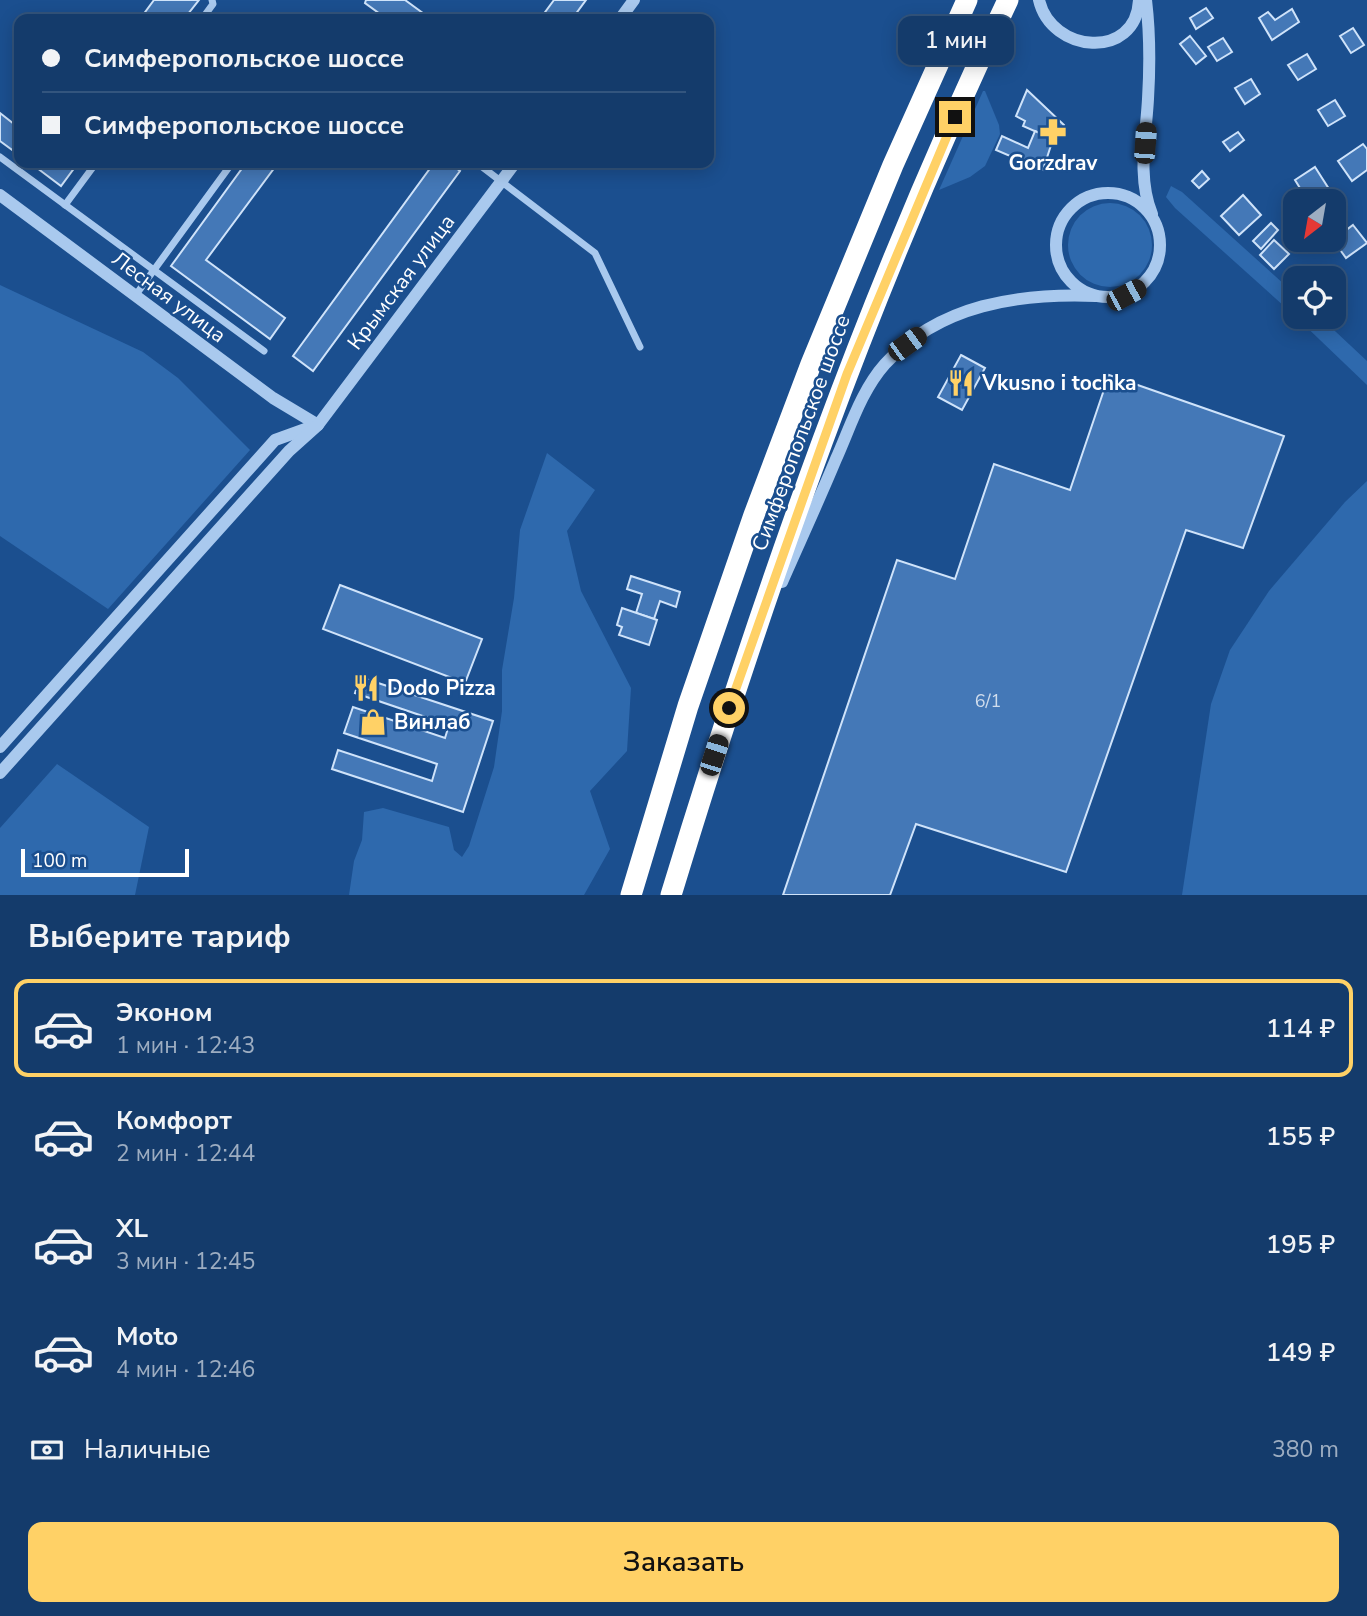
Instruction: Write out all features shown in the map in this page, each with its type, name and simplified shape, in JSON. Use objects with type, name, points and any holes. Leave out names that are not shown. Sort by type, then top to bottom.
[{"type":"highway","name":"Симферопольское шоссе","points":[[631,895],[688,706],[782,439],[893,165],[967,0]]},
{"type":"highway","name":"Симферопольское шоссе","points":[[671,895],[737,685],[847,374],[926,182],[1008,0]]},
{"type":"street","points":[[1039,0],[1049,21],[1059,31],[1074,40],[1091,44],[1112,40],[1124,34],[1132,24],[1139,8],[1139,0]]},
{"type":"street","points":[[737,685],[861,400],[884,365],[926,330],[963,312],[1003,300],[1053,294],[1111,298],[1126,295],[1139,288],[1150,277],[1157,264],[1160,235],[1148,205],[1144,174],[1149,26],[1146,0]]},
{"type":"street","points":[[15,168],[264,351]]},
{"type":"street","points":[[65,205],[92,168]]},
{"type":"street","points":[[135,296],[228,168]]},
{"type":"street","points":[[484,168],[595,253],[640,347]]},
{"type":"street","name":"Крымская улица","points":[[0,773],[289,451],[318,425],[512,168]]},
{"type":"street","points":[[1096,296],[1083,291],[1062,271],[1056,243],[1058,229],[1065,216],[1074,205],[1086,198],[1115,193],[1131,198],[1144,207],[1154,220]]},
{"type":"street","name":"Лесная улица","points":[[0,195],[273,398],[318,425]]},
{"type":"street","points":[[0,747],[275,440],[318,425]]},
{"type":"shaded area","points":[[983,91],[999,125],[1000,134],[985,166],[970,177],[939,190]]},
{"type":"shaded area","points":[[1171,186],[1182,192],[1283,283],[1283,305],[1175,208],[1166,197]]},
{"type":"shaded area","points":[[1110,203],[1126,206],[1140,215],[1149,229],[1152,245],[1149,261],[1140,275],[1126,284],[1110,287],[1094,284],[1080,275],[1071,261],[1068,245],[1071,229],[1080,215],[1094,206]]},
{"type":"shaded area","points":[[0,285],[143,352],[178,378],[250,450],[108,609],[0,536]]},
{"type":"shaded area","points":[[1309,329],[1333,329],[1367,361],[1367,385]]},
{"type":"shaded area","points":[[547,453],[595,490],[567,531],[581,591],[631,688],[627,751],[590,791],[610,849],[584,895],[349,895],[354,861],[362,840],[364,812],[383,808],[449,827],[454,850],[462,857],[469,846],[494,767],[502,711],[502,670],[514,598],[520,530]]},
{"type":"shaded area","points":[[1367,481],[1367,895],[1182,895],[1211,704],[1230,650],[1269,591],[1345,502]]},
{"type":"shaded area","points":[[57,764],[149,827],[135,895],[0,895],[0,828]]},
{"type":"building","points":[[154,0],[199,0],[188,14],[144,14]]},
{"type":"building","points":[[366,0],[405,0],[424,14],[380,14],[365,3]]},
{"type":"building","points":[[554,0],[586,0],[576,14],[544,14]]},
{"type":"building","points":[[1206,8],[1213,18],[1196,29],[1190,18]]},
{"type":"building","points":[[1292,9],[1299,22],[1272,40],[1259,18],[1268,12],[1275,20]]},
{"type":"building","points":[[1353,28],[1364,45],[1351,53],[1340,36]]},
{"type":"building","points":[[1190,36],[1206,56],[1196,64],[1180,44]]},
{"type":"building","points":[[1223,38],[1232,52],[1217,61],[1208,47]]},
{"type":"building","points":[[1307,54],[1316,69],[1298,80],[1288,65]]},
{"type":"building","points":[[1251,79],[1260,94],[1245,104],[1235,88]]},
{"type":"building","points":[[1027,90],[1064,125],[1057,141],[1023,126],[1025,121],[1016,116]]},
{"type":"building","points":[[1335,100],[1345,116],[1328,126],[1318,110]]},
{"type":"building","points":[[0,113],[14,124],[14,151],[0,141]]},
{"type":"building","points":[[1035,131],[1053,139],[1043,170],[996,150],[1002,136],[1028,148]]},
{"type":"building","points":[[1238,132],[1244,140],[1230,151],[1223,142]]},
{"type":"building","points":[[1363,144],[1367,149],[1367,170],[1352,181],[1338,161]]},
{"type":"building","points":[[1315,167],[1329,189],[1301,189],[1295,180]]},
{"type":"building","points":[[37,168],[74,168],[61,186]]},
{"type":"building","points":[[242,168],[274,168],[206,260],[285,318],[270,339],[171,266]]},
{"type":"building","points":[[430,168],[456,168],[460,171],[313,371],[293,356]]},
{"type":"building","points":[[1202,171],[1209,179],[1199,188],[1192,181]]},
{"type":"building","points":[[1243,195],[1261,215],[1239,235],[1221,216]]},
{"type":"building","points":[[1271,223],[1278,230],[1261,249],[1253,241]]},
{"type":"building","points":[[1353,225],[1367,243],[1346,258],[1342,252],[1346,252],[1346,230]]},
{"type":"building","points":[[1274,240],[1283,248],[1283,252],[1289,254],[1274,269],[1260,255]]},
{"type":"building","name":"Vkusno i tochka","points":[[961,355],[985,368],[962,410],[938,397]]},
{"type":"building","points":[[1109,375],[1284,436],[1243,548],[1186,530],[1066,872],[916,824],[890,895],[783,895],[897,560],[955,579],[994,464],[1070,490]]},
{"type":"building","points":[[631,576],[680,592],[676,607],[660,601],[654,619],[636,613],[642,594],[627,589]]},
{"type":"building","points":[[340,585],[482,639],[465,683],[323,629]]},
{"type":"building","points":[[622,608],[657,620],[649,645],[619,635],[622,627],[617,625]]},
{"type":"building","points":[[360,677],[493,721],[463,812],[332,769],[338,750],[432,781],[437,764],[344,733],[353,707],[445,738],[449,725],[355,693]]},
{"type":"place","name":"Gorzdrav","points":[[1053,132]]},
{"type":"place","name":"Vkusno i tochka","points":[[961,383]]},
{"type":"place","name":"Dodo Pizza","points":[[366,688]]},
{"type":"place","name":"Винлаб","points":[[373,722]]},
{"type":"route","points":[[729,708],[847,374],[955,117]]}]
